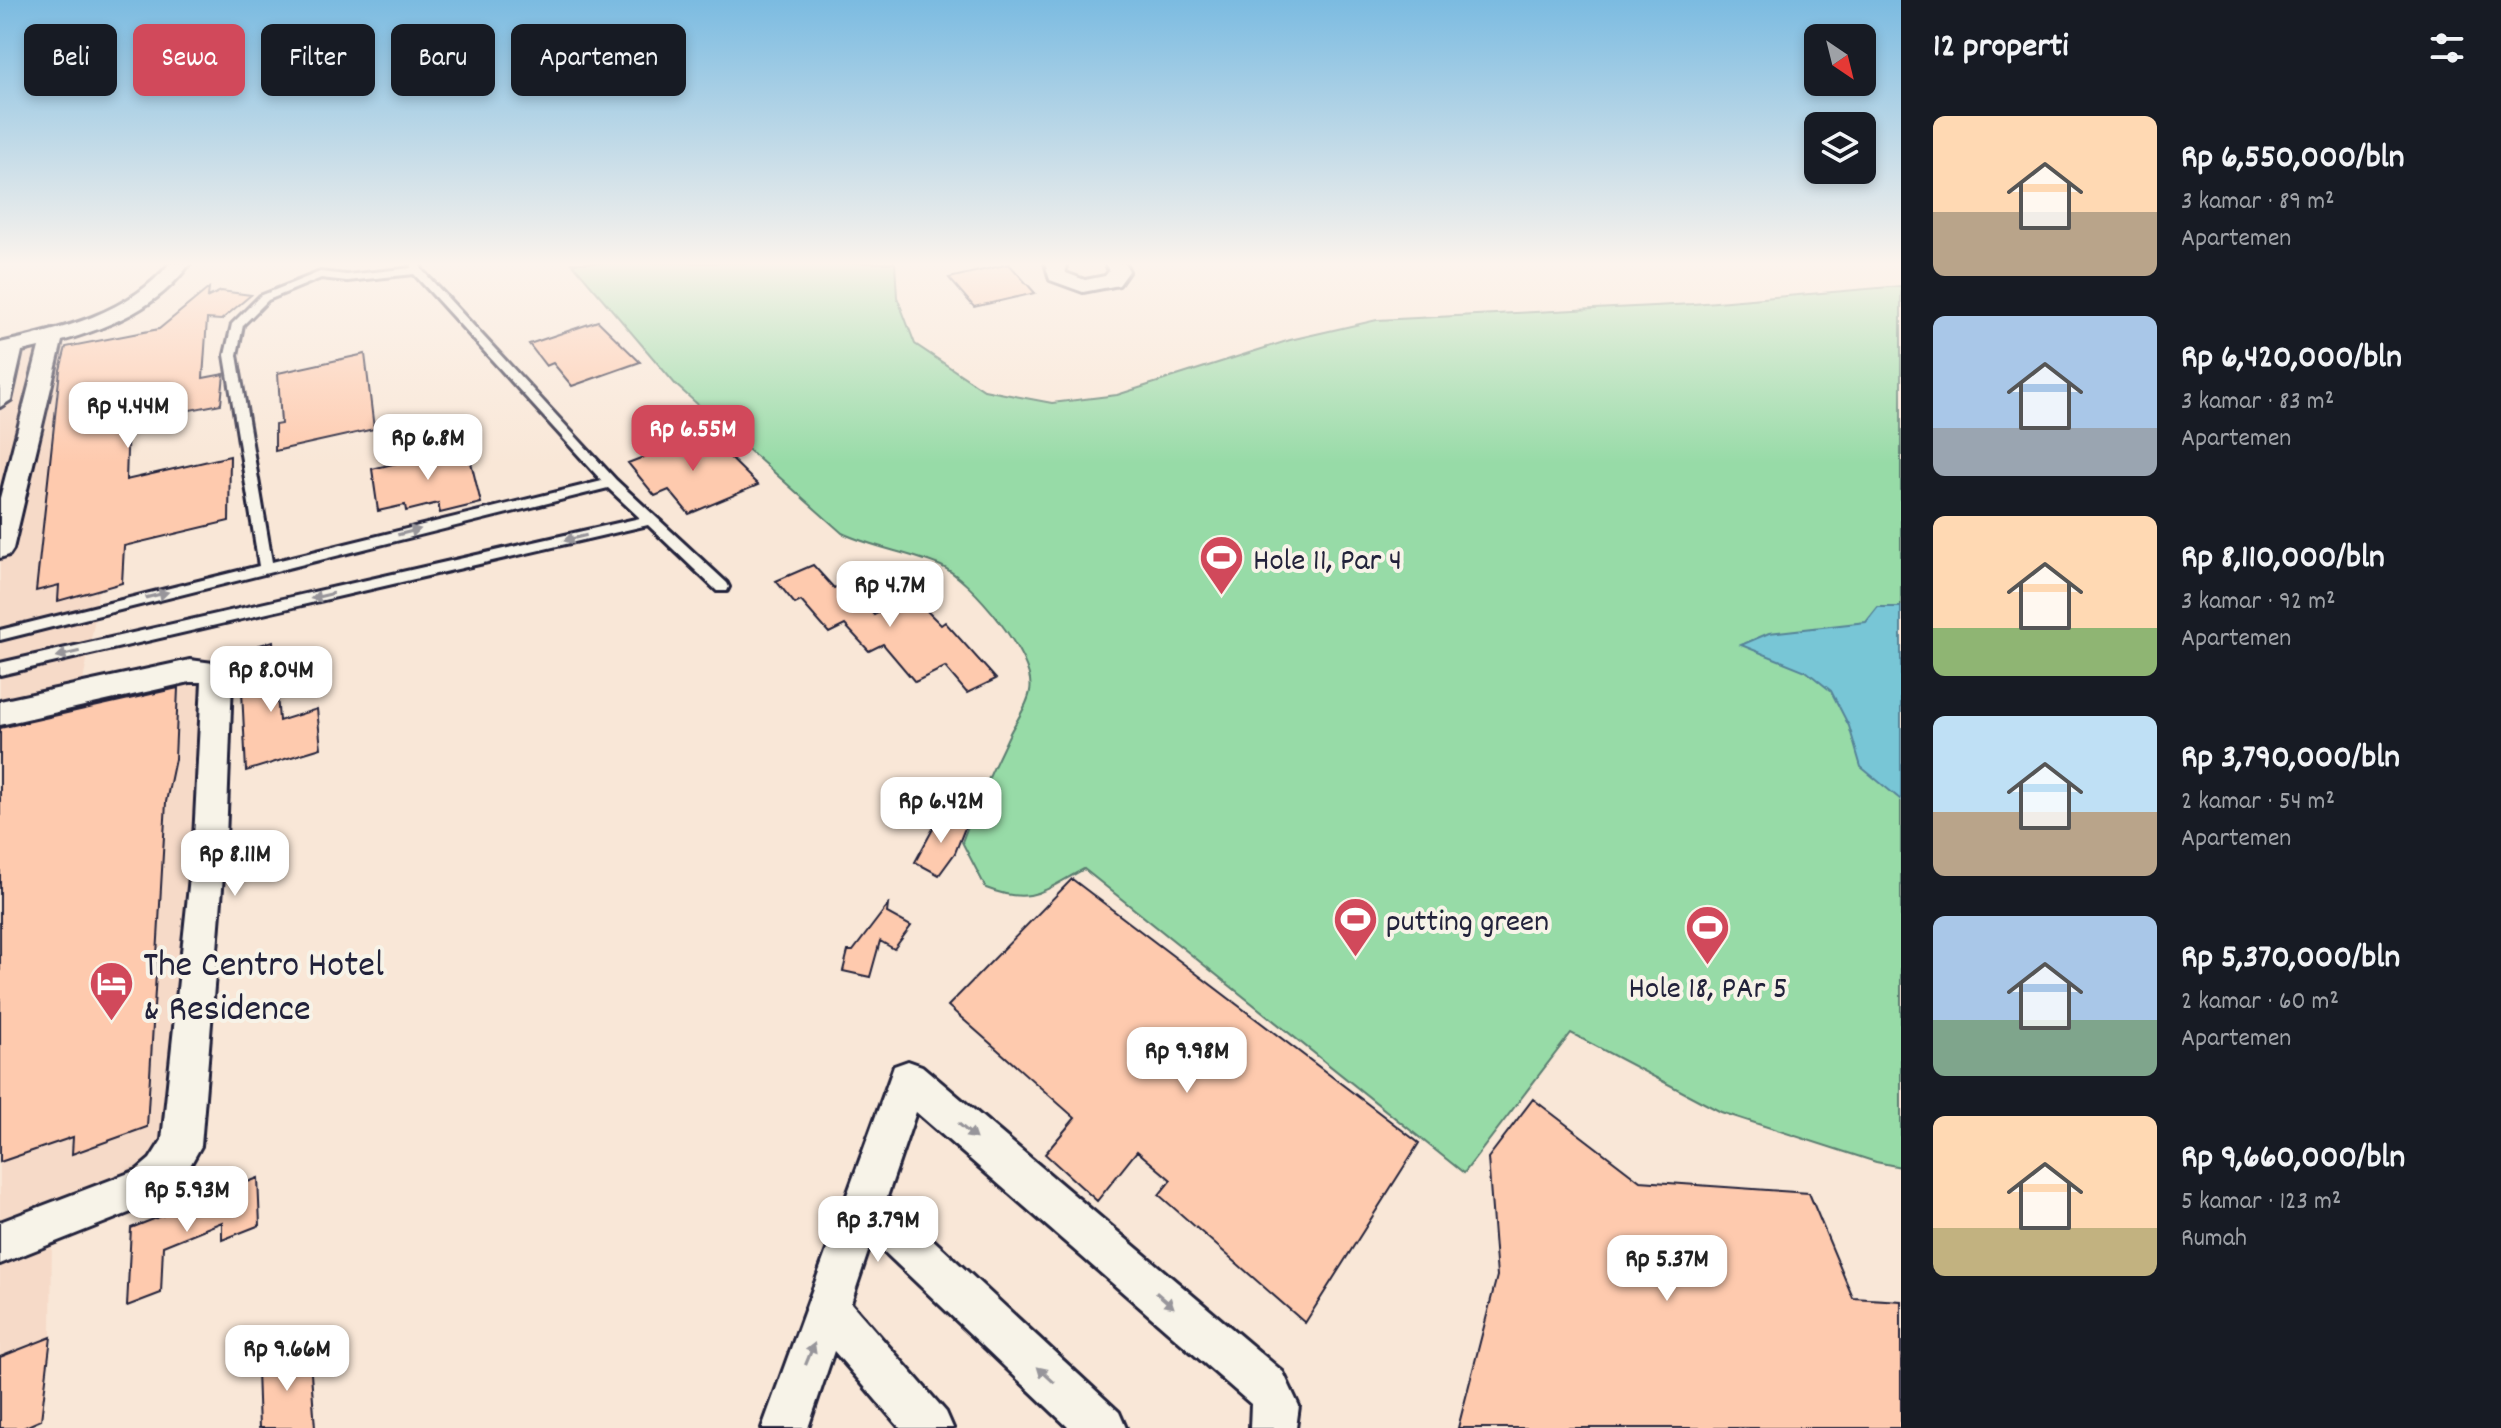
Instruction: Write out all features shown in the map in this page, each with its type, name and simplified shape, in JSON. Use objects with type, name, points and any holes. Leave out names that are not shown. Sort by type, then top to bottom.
[{"type":"street","points":[[0,400],[6,348],[70,330]]},
{"type":"street","points":[[0,549],[52,337]]},
{"type":"street","points":[[0,713],[190,671],[211,672],[217,680],[210,839],[181,1146],[164,1173],[150,1185],[0,1243]]},
{"type":"street","points":[[785,1428],[908,1080],[1267,1388],[1276,1406],[1273,1428]]},
{"type":"street","points":[[863,1203],[1103,1428]]},
{"type":"street","points":[[828,1310],[930,1428]]},
{"type":"lane","points":[[237,330],[231,355],[266,567]]},
{"type":"lane","points":[[473,330],[611,483],[722,587]]},
{"type":"lane","points":[[0,635],[611,483]]},
{"type":"lane","points":[[0,669],[651,520]]},
{"type":"shaded area","points":[[118,339],[96,613],[80,697],[210,664],[185,1179],[52,1230],[51,1337],[41,1420],[23,1428],[0,1428],[0,355]]},
{"type":"green space","points":[[629,330],[910,330],[915,344],[984,390],[1052,403],[1117,395],[1290,340],[1335,330],[1901,330],[1901,1167],[1876,1162],[1721,1112],[1571,1033],[1464,1173],[1084,869],[1048,889],[1027,895],[1015,896],[986,888],[962,842],[984,788],[1029,697],[1029,677],[1013,640],[968,586],[941,566],[842,533],[676,385]]},
{"type":"water","points":[[1878,607],[1901,607],[1901,800],[1861,767],[1849,726],[1831,691],[1806,671],[1741,645],[1769,633],[1866,622]]},
{"type":"building","points":[[156,330],[206,330],[203,378],[224,374],[221,404],[128,422],[126,480],[230,456],[229,521],[124,546],[122,583],[58,601],[59,585],[36,591],[60,370],[66,347]]},
{"type":"building","points":[[572,330],[607,330],[640,362],[572,386],[553,363],[546,366],[529,344]]},
{"type":"building","points":[[365,354],[374,429],[275,451],[275,425],[281,424],[278,373]]},
{"type":"building","points":[[705,433],[758,485],[689,514],[669,490],[655,496],[628,463]]},
{"type":"building","points":[[467,446],[481,503],[440,513],[438,503],[406,511],[405,505],[378,511],[372,469]]},
{"type":"building","points":[[813,565],[834,588],[845,583],[874,615],[912,596],[941,625],[945,622],[996,679],[967,693],[945,667],[915,682],[883,644],[869,651],[845,625],[829,633],[801,601],[795,604],[776,581]]},
{"type":"building","points":[[273,641],[279,721],[317,709],[321,748],[246,771],[240,651]]},
{"type":"building","points":[[178,688],[175,759],[166,802],[147,1127],[72,1154],[73,1137],[0,1162],[0,728]]},
{"type":"building","points":[[940,816],[966,825],[955,853],[939,875],[915,862]]},
{"type":"building","points":[[1072,879],[1419,1143],[1305,1323],[1159,1195],[1171,1180],[1137,1151],[1097,1201],[1045,1154],[1075,1118],[948,1006]]},
{"type":"building","points":[[888,905],[887,913],[911,926],[894,949],[880,941],[870,977],[843,971],[848,951],[853,951]]},
{"type":"building","points":[[1533,1099],[1640,1181],[1809,1193],[1853,1298],[1901,1301],[1901,1428],[1458,1428],[1497,1276],[1488,1158]]},
{"type":"building","points":[[258,1178],[260,1225],[222,1240],[222,1222],[163,1246],[161,1293],[127,1306],[131,1228]]},
{"type":"building","points":[[51,1337],[41,1420],[23,1428],[0,1428],[0,1357]]},
{"type":"building","points":[[309,1346],[315,1428],[259,1428],[257,1370]]},
{"type":"place","name":"Hole 11, Par 4","points":[[1222,597]]},
{"type":"place","name":"putting green","points":[[1355,958]]},
{"type":"place","name":"Hole 18, PAr 5","points":[[1708,966]]},
{"type":"place","name":"The Centro Hotel & Residence","points":[[112,1023]]}]
